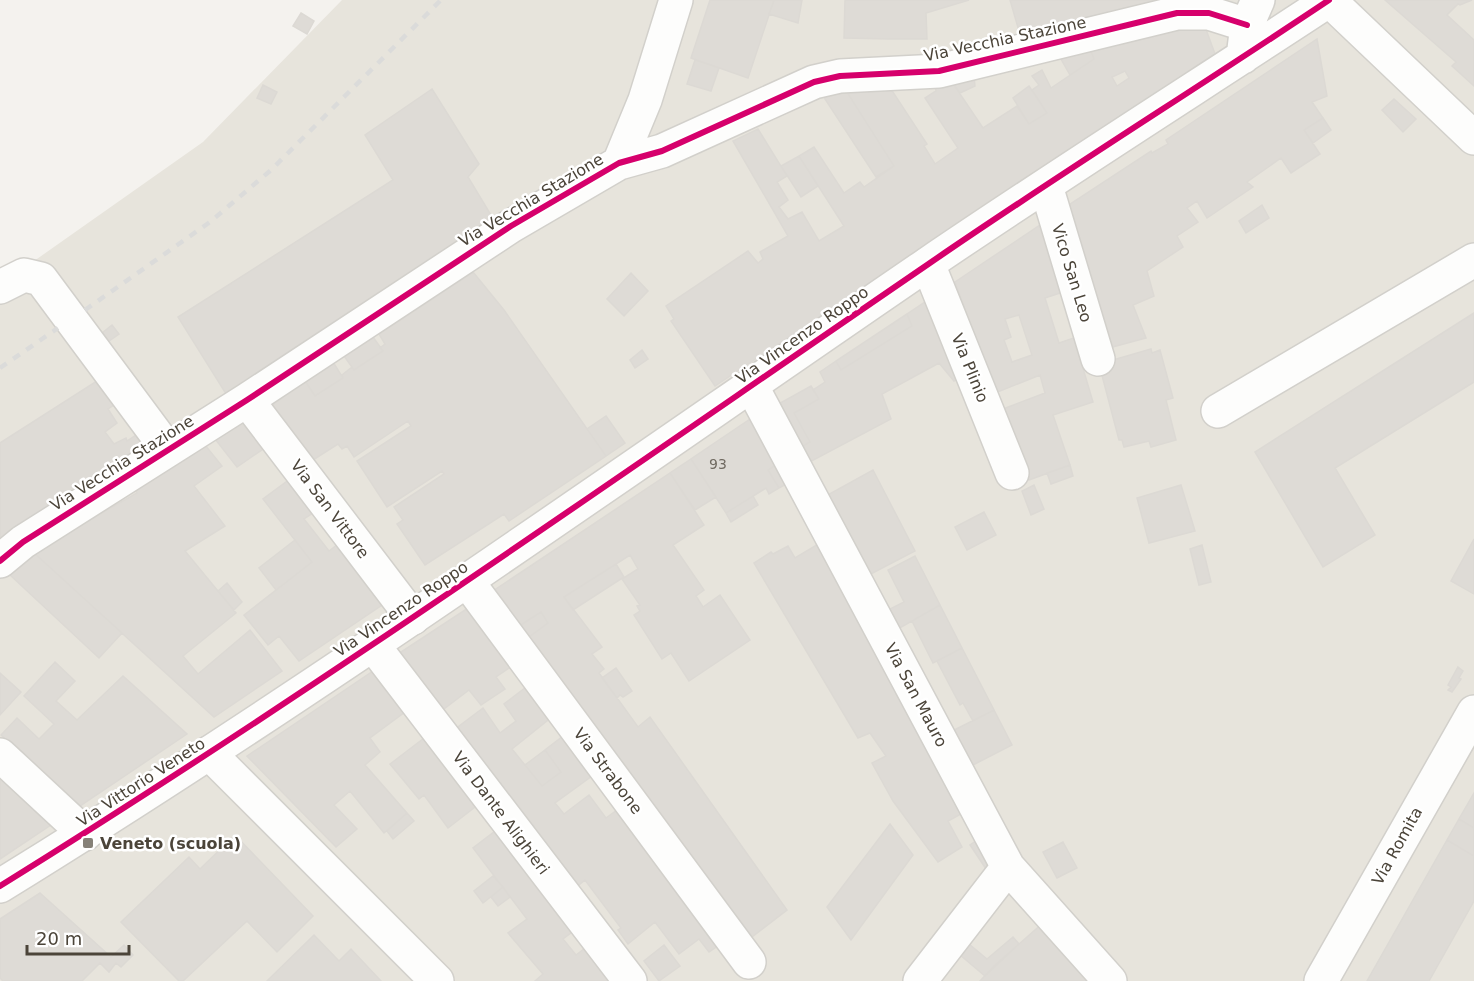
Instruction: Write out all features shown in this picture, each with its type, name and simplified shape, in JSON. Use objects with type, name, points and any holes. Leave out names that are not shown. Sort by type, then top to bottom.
[{"type":"street","points":[[620,163],[645,100],[676,0]]},
{"type":"street","points":[[1329,0],[1474,138]]},
{"type":"street","name":"Via Vincenzo Roppo","points":[[294,696],[413,618],[928,264],[1329,0]]},
{"type":"street","points":[[1243,57],[1253,12]]},
{"type":"street","name":"Via Vecchia Stazione","points":[[0,561],[23,542],[247,400],[511,226],[620,163],[662,152],[814,82],[840,76],[939,70],[1177,13],[1253,12]]},
{"type":"street","name":"Vico San Leo","points":[[1046,186],[1098,359]]},
{"type":"street","points":[[1218,411],[1474,260]]},
{"type":"street","name":"Via Plinio","points":[[928,264],[1012,473]]},
{"type":"street","points":[[0,287],[24,275],[41,279],[168,450]]},
{"type":"street","name":"Via San Mauro","points":[[752,387],[1008,867],[1110,981]]},
{"type":"street","name":"Via San Vittore","points":[[247,400],[413,618]]},
{"type":"street","name":"Via Strabone","points":[[467,581],[749,962]]},
{"type":"street","name":"Via Dante Alighieri","points":[[373,645],[630,981]]},
{"type":"street","name":"Via Vittorio Veneto","points":[[0,886],[85,834],[294,696]]},
{"type":"street","name":"Via Romita","points":[[1321,981],[1474,712]]},
{"type":"street","points":[[210,753],[437,981]]},
{"type":"street","points":[[0,755],[85,834]]},
{"type":"street","points":[[920,981],[1008,867]]},
{"type":"shaded area","points":[[342,0],[1474,0],[1474,981],[0,981],[0,285],[203,142]]},
{"type":"building","points":[[710,0],[774,0],[748,78],[691,58]]},
{"type":"building","points":[[774,0],[802,0],[798,23],[769,14]]},
{"type":"building","points":[[845,0],[969,0],[926,13],[927,39],[889,39],[844,38]]},
{"type":"building","points":[[1010,0],[1175,0],[1021,38]]},
{"type":"building","points":[[1385,0],[1472,0],[1458,4],[1447,15],[1474,40],[1474,86],[1452,66],[1456,62]]},
{"type":"building","points":[[301,13],[314,21],[307,34],[293,26]]},
{"type":"building","points":[[1204,24],[1215,54],[715,386],[671,321],[674,319],[666,306],[748,251],[758,263],[763,259],[760,252],[788,236],[733,141],[758,129],[787,176],[777,182],[788,200],[779,207],[788,219],[802,212],[819,241],[844,226],[799,156],[814,147],[844,193],[860,182],[864,187],[894,166],[845,89],[889,86],[927,144],[924,146],[935,164],[958,148],[925,98],[936,91],[935,85],[952,82],[983,128],[1017,106],[1029,124],[1047,113],[1032,90],[1039,85],[1032,76],[1042,70],[1051,88],[1094,59],[1089,46]],"holes":[[[1125,71],[1129,78],[1117,86],[1112,77]]]},
{"type":"building","points":[[1317,39],[1327,96],[1312,102],[1323,118],[1304,130],[1320,154],[1291,173],[1281,158],[1247,182],[1253,187],[1207,218],[1197,201],[1187,208],[1198,222],[1177,236],[1183,247],[1147,271],[1154,296],[1133,305],[1146,338],[1105,349],[1064,208],[1151,151],[1152,153],[1168,144],[1166,140]]},
{"type":"building","points":[[1089,46],[1094,59],[1070,75],[1057,52]]},
{"type":"building","points":[[695,60],[719,68],[711,91],[687,84]]},
{"type":"building","points":[[974,77],[975,86],[960,93],[952,82]]},
{"type":"building","points":[[263,85],[277,92],[271,104],[257,98]]},
{"type":"building","points":[[1029,86],[1047,113],[1029,124],[1013,98]]},
{"type":"building","points":[[432,89],[479,164],[468,177],[497,225],[228,397],[178,317],[393,180],[365,135]]},
{"type":"building","points":[[845,89],[894,166],[876,177],[823,96]]},
{"type":"building","points":[[1394,99],[1416,119],[1403,132],[1382,110]]},
{"type":"building","points":[[1323,118],[1331,130],[1313,143],[1304,130]]},
{"type":"building","points":[[799,156],[818,186],[801,197],[781,166]]},
{"type":"building","points":[[1262,205],[1269,218],[1246,233],[1239,221]]},
{"type":"building","points":[[1052,217],[1072,289],[1045,298],[1059,343],[1074,338],[1093,402],[1053,415],[1070,465],[1029,480],[1003,409],[1045,393],[1040,375],[995,393],[955,282]],"holes":[[[1019,315],[1032,355],[1012,362],[1004,340],[1011,337],[1005,319]]]},
{"type":"building","points":[[473,272],[504,310],[606,456],[509,521],[504,514],[425,565],[397,524],[403,520],[394,507],[444,474],[442,471],[387,507],[357,461],[411,426],[408,421],[354,457],[347,446],[342,449],[338,444],[313,460],[271,406],[305,381],[315,396],[343,378],[342,375],[352,367],[354,370],[383,351],[380,348],[385,344],[379,334]]},
{"type":"building","points":[[631,273],[648,291],[624,316],[607,299]]},
{"type":"building","points":[[931,298],[961,378],[954,381],[939,363],[882,394],[891,419],[804,465],[796,450],[810,442],[794,413],[819,399],[813,390],[825,382],[820,372],[836,361],[841,370],[912,326],[907,314]]},
{"type":"building","points":[[1474,313],[1474,382],[1335,468],[1375,535],[1323,567],[1255,452]]},
{"type":"building","points":[[907,314],[912,326],[841,370],[836,361]]},
{"type":"building","points":[[112,325],[119,334],[109,341],[102,333]]},
{"type":"building","points":[[373,337],[383,351],[354,370],[344,356]]},
{"type":"building","points":[[1151,349],[1152,353],[1160,350],[1173,398],[1166,400],[1176,440],[1151,447],[1149,441],[1124,447],[1122,440],[1119,440],[1099,364]]},
{"type":"building","points":[[642,350],[648,359],[635,368],[630,360]]},
{"type":"building","points":[[333,362],[343,378],[315,396],[305,381]]},
{"type":"building","points":[[100,379],[117,403],[108,409],[117,423],[105,432],[114,444],[126,438],[127,441],[139,433],[150,450],[0,547],[0,443]]},
{"type":"building","points":[[811,386],[819,399],[794,413],[810,442],[796,450],[773,407]]},
{"type":"building","points":[[756,415],[781,462],[768,470],[779,488],[769,494],[766,488],[726,513],[691,459]]},
{"type":"building","points":[[606,416],[625,443],[606,456],[587,429]]},
{"type":"building","points":[[248,417],[269,445],[237,467],[215,439]]},
{"type":"building","points":[[205,445],[222,466],[194,486],[225,526],[185,551],[236,613],[183,656],[198,674],[250,630],[282,671],[214,717],[33,552],[137,493],[134,488]]},
{"type":"building","points":[[691,459],[716,497],[695,510],[670,473]]},
{"type":"building","points":[[781,462],[792,481],[779,488],[768,470]]},
{"type":"building","points":[[1070,465],[1073,476],[1051,484],[1047,473]]},
{"type":"building","points":[[873,470],[915,551],[867,576],[824,497]]},
{"type":"building","points":[[670,473],[704,525],[673,545],[704,590],[696,596],[703,607],[720,595],[750,640],[689,681],[671,653],[662,659],[634,615],[640,611],[637,606],[640,605],[622,579],[638,569],[630,555],[564,597],[602,647],[592,654],[604,669],[599,673],[638,727],[650,717],[787,910],[748,940],[525,640],[548,623],[541,612],[516,628],[490,593]]},
{"type":"building","points":[[294,476],[319,509],[304,519],[329,551],[342,541],[388,601],[299,661],[279,636],[268,645],[244,615],[312,562],[263,499]]},
{"type":"building","points":[[1034,485],[1044,509],[1031,515],[1022,491]]},
{"type":"building","points":[[1181,485],[1195,531],[1149,543],[1137,498]]},
{"type":"building","points":[[753,496],[758,505],[731,522],[726,513]]},
{"type":"building","points":[[984,512],[996,535],[967,550],[955,527]]},
{"type":"building","points":[[1474,539],[1474,594],[1451,581]]},
{"type":"building","points":[[295,540],[312,562],[276,590],[259,568]]},
{"type":"building","points":[[825,540],[972,808],[948,821],[962,847],[938,862],[893,801],[872,763],[886,756],[870,733],[858,738],[754,563],[771,552],[773,554],[788,546],[795,558]]},
{"type":"building","points":[[1202,545],[1211,582],[1199,585],[1190,549]]},
{"type":"building","points":[[33,552],[122,633],[99,658],[9,574]]},
{"type":"building","points":[[915,556],[940,605],[898,629],[888,610],[904,602],[888,570]]},
{"type":"building","points":[[616,564],[624,577],[573,610],[564,597]]},
{"type":"building","points":[[227,583],[242,602],[234,610],[218,591]]},
{"type":"building","points":[[940,605],[962,648],[933,663],[912,621]]},
{"type":"building","points":[[471,606],[515,664],[496,677],[505,689],[481,705],[469,690],[440,712],[395,656]]},
{"type":"building","points":[[541,612],[548,623],[525,640],[516,628]]},
{"type":"building","points":[[962,648],[994,710],[973,721],[963,703],[960,705],[937,661]]},
{"type":"building","points":[[55,662],[75,681],[56,701],[77,720],[123,676],[187,734],[77,808],[1,735],[17,718],[39,739],[54,724],[24,696]]},
{"type":"building","points":[[382,665],[413,706],[370,738],[380,752],[365,765],[407,813],[384,833],[350,791],[334,805],[357,829],[336,847],[247,756]]},
{"type":"building","points":[[1458,667],[1463,671],[1459,678],[1461,679],[1452,692],[1448,690],[1451,687],[1448,685]]},
{"type":"building","points":[[616,668],[632,691],[617,698],[602,678]]},
{"type":"building","points":[[0,673],[21,692],[0,715]]},
{"type":"building","points":[[530,684],[553,716],[512,749],[542,786],[561,772],[545,750],[567,733],[596,773],[555,803],[564,814],[589,795],[606,818],[621,807],[722,943],[709,952],[699,939],[679,954],[655,922],[628,944],[618,930],[621,928],[585,880],[574,889],[454,730],[483,708],[500,733],[516,721],[504,704]]},
{"type":"building","points":[[994,710],[1012,745],[971,766],[952,731]]},
{"type":"building","points":[[432,732],[484,800],[448,828],[424,795],[419,799],[390,764]]},
{"type":"building","points":[[545,750],[561,772],[542,786],[525,765]]},
{"type":"building","points":[[0,769],[57,821],[0,859]]},
{"type":"building","points":[[1474,793],[1474,828],[1459,819]]},
{"type":"building","points":[[407,813],[414,821],[393,839],[387,831]]},
{"type":"building","points":[[1459,819],[1474,828],[1474,856],[1447,840]]},
{"type":"building","points":[[890,824],[913,855],[851,940],[827,907]]},
{"type":"building","points":[[503,825],[580,926],[563,939],[576,955],[593,942],[617,974],[608,981],[535,981],[543,974],[508,933],[527,919],[473,848]]},
{"type":"building","points":[[986,834],[990,875],[970,845]]},
{"type":"building","points":[[235,835],[313,916],[277,952],[247,921],[183,981],[179,981],[121,922],[189,857],[200,869]]},
{"type":"building","points":[[1447,840],[1474,856],[1474,901],[1429,981],[1367,981]]},
{"type":"building","points":[[1063,842],[1077,868],[1057,878],[1043,852]]},
{"type":"building","points":[[493,876],[503,887],[483,903],[474,891]]},
{"type":"building","points":[[503,887],[510,897],[498,906],[491,897]]},
{"type":"building","points":[[40,893],[111,957],[124,945],[133,955],[121,967],[116,963],[109,972],[100,963],[82,981],[3,981],[0,978],[0,919]]},
{"type":"building","points":[[1044,922],[1103,981],[980,981],[994,966]]},
{"type":"building","points":[[314,935],[339,961],[351,949],[381,981],[267,981]]},
{"type":"building","points":[[1013,937],[1019,944],[985,976],[960,955],[969,944],[987,959]]},
{"type":"building","points":[[664,945],[680,966],[659,981],[644,961]]},
{"type":"railway","points":[[85,310],[210,222],[271,170],[441,0]]},
{"type":"railway","points":[[0,368],[58,328]]},
{"type":"cycle path","points":[[0,886],[118,812],[351,659],[977,231],[1329,0]]},
{"type":"cycle path","points":[[0,561],[23,542],[247,400],[511,226],[619,163],[662,151],[814,82],[840,76],[939,71],[1177,13],[1209,13],[1247,25]]},
{"type":"place","name":"Veneto (scuola)","points":[[88,843]]}]
